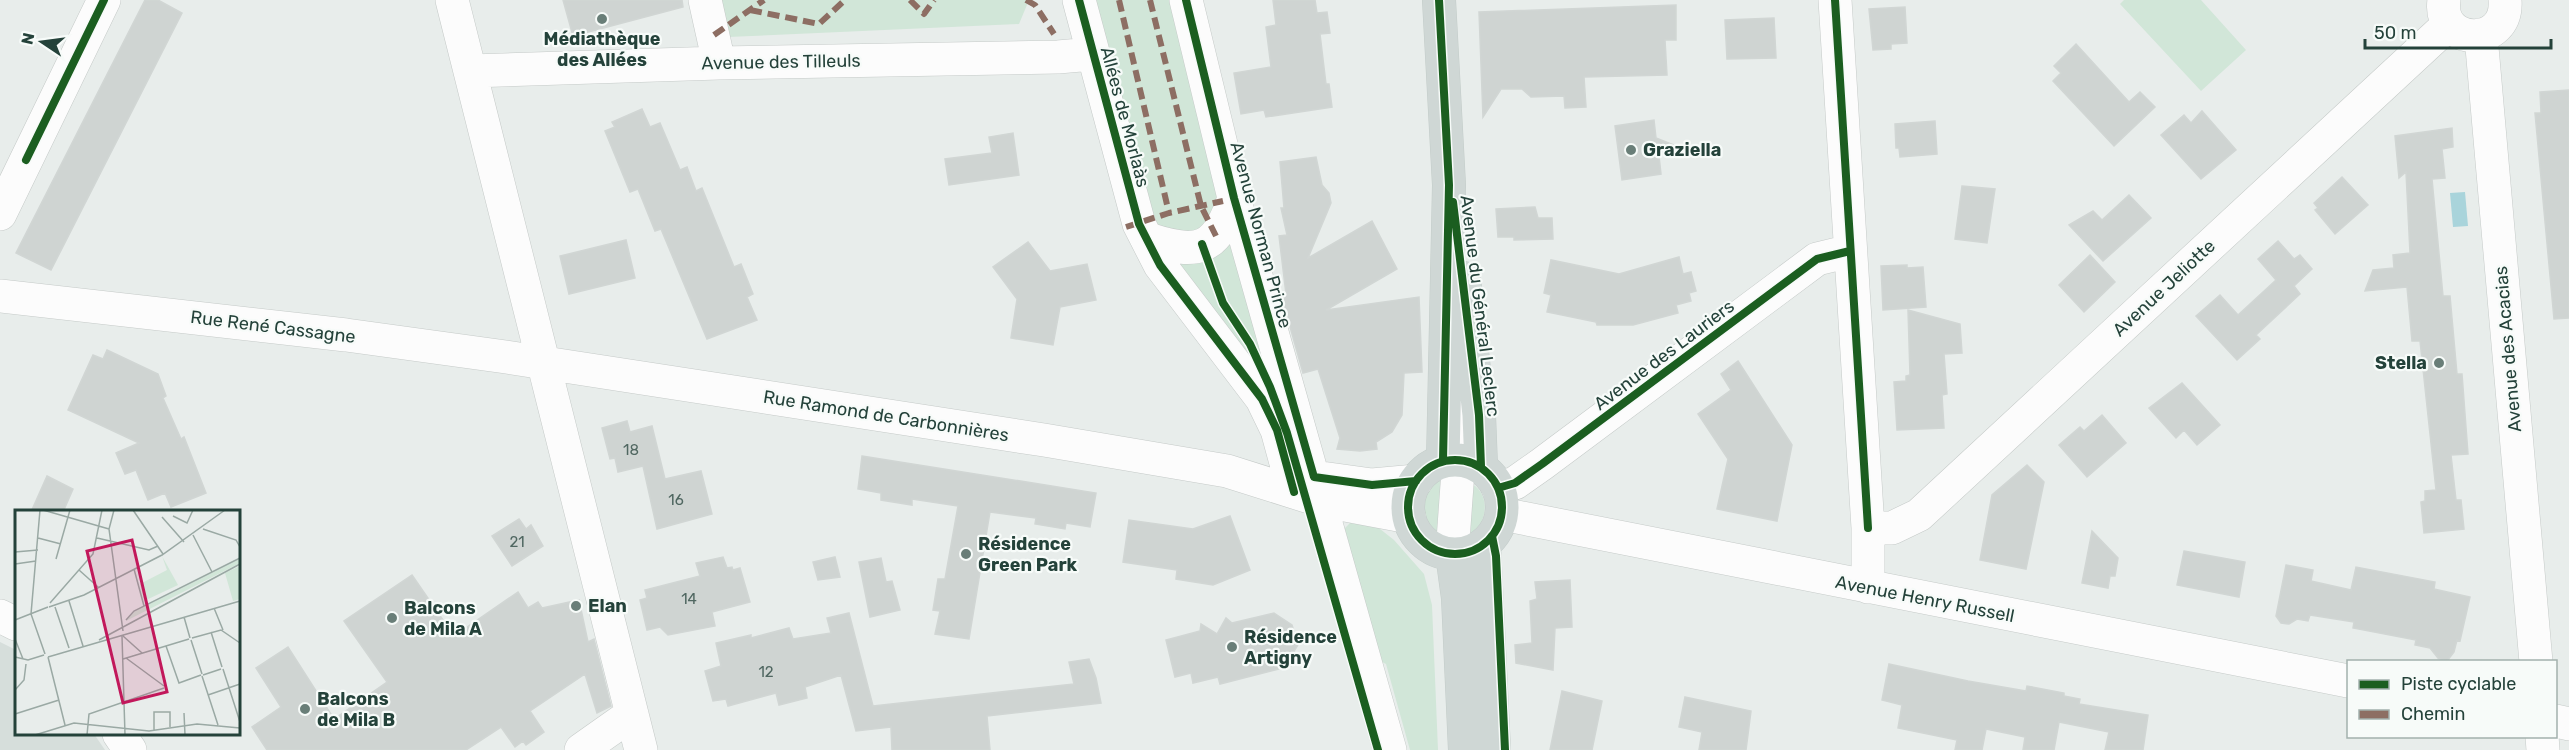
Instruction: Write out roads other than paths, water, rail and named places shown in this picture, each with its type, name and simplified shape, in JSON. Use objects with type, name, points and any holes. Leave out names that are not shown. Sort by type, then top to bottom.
[{"type":"main road","name":"Avenue du Général Leclerc","points":[[1439,0],[1449,185],[1447,227],[1477,477]]},
{"type":"main road","name":"Avenue du Général Leclerc","points":[[1449,185],[1457,221],[1474,370],[1477,477]]},
{"type":"main road","points":[[1422,473],[1477,477],[1500,523],[1484,545],[1467,553],[1452,554],[1437,551],[1424,543],[1414,531],[1409,517],[1408,502],[1416,481],[1422,473]]},
{"type":"main road","points":[[1484,545],[1494,750]]},
{"type":"main road","points":[[1452,554],[1458,598],[1465,750]]},
{"type":"street","points":[[0,214],[104,0]]},
{"type":"street","points":[[452,0],[641,750]]},
{"type":"street","points":[[705,0],[719,63]]},
{"type":"street","name":"Allées de Morlaàs","points":[[1080,0],[1092,54],[1139,224],[1160,265],[1263,399],[1304,486],[1390,750]]},
{"type":"street","name":"Avenue Norman Prince","points":[[1186,0],[1304,486]]},
{"type":"street","points":[[1835,0],[1868,528],[1868,587]]},
{"type":"street","points":[[2446,12],[2463,34],[2481,36],[2498,26],[2503,17],[2505,0]]},
{"type":"street","name":"Avenue Jeliotte","points":[[1868,528],[1892,528],[1919,515],[2446,12]]},
{"type":"street","name":"Avenue des Acacias","points":[[2481,36],[2536,660]]},
{"type":"street","name":"Avenue des Tilleuls","points":[[471,71],[719,63],[1058,57],[1092,54]]},
{"type":"street","points":[[1148,239],[1178,248],[1194,248],[1220,234],[1234,198]]},
{"type":"street","name":"Avenue des Lauriers","points":[[1477,477],[1515,483],[1817,259],[1850,251]]},
{"type":"street","name":"Rue René Cassagne","points":[[0,296],[346,335],[545,363]]},
{"type":"street","name":"Rue Ramond de Carbonnières","points":[[545,363],[1044,440],[1227,471],[1304,486],[1409,517]]},
{"type":"street","points":[[1452,554],[1477,477]]},
{"type":"street","name":"Avenue Henry Russell","points":[[1477,477],[1868,587],[2347,681]]},
{"type":"street","name":"Rue Ramond de Carbonnières","points":[[1304,486],[1372,485],[1416,481]]},
{"type":"street","points":[[0,616],[15,624]]},
{"type":"street","points":[[581,750],[632,714]]},
{"type":"street","points":[[120,735],[130,750]]},
{"type":"water","points":[[2465,192],[2468,226],[2453,227],[2450,193]]},
{"type":"place","name":"Médiathèque des Allées","points":[[602,19]]},
{"type":"place","name":"Graziella","points":[[1631,150]]},
{"type":"place","name":"Stella","points":[[2439,363]]},
{"type":"place","name":"Résidence Green Park","points":[[966,554]]},
{"type":"place","name":"Elan","points":[[576,606]]},
{"type":"place","name":"Balcons de Mila A","points":[[392,618]]},
{"type":"place","name":"Résidence Artigny","points":[[1232,647]]},
{"type":"place","name":"Balcons de Mila B","points":[[305,709]]}]
